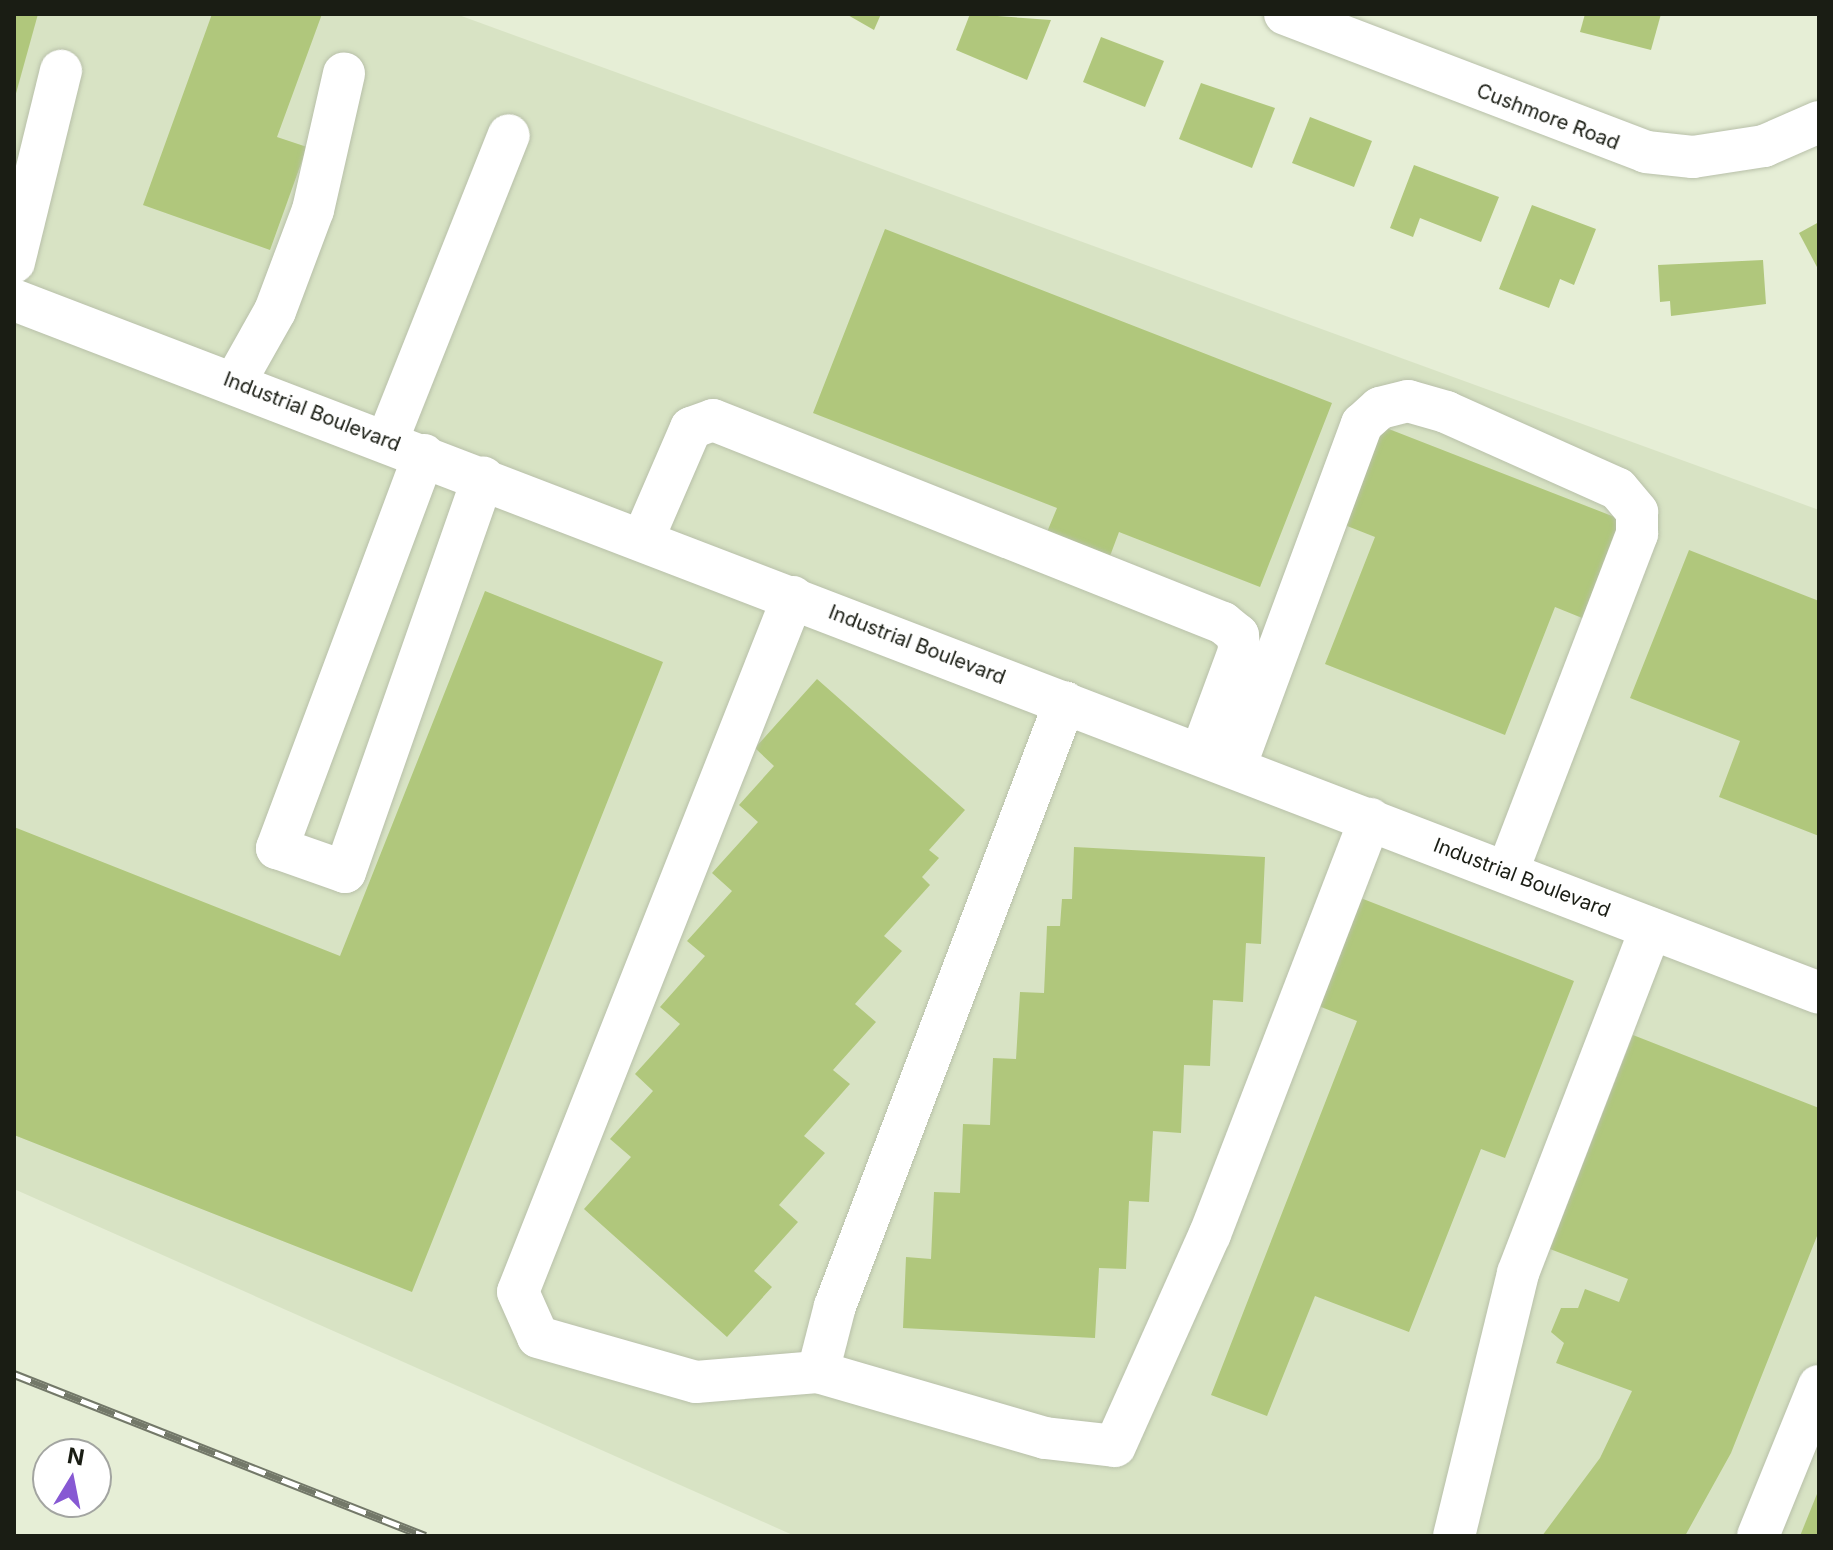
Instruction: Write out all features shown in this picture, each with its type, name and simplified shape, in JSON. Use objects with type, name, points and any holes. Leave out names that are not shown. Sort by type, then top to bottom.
[{"type":"street","name":"Cushmore Road","points":[[1285,14],[1646,152],[1693,157],[1764,146],[1819,122]]},
{"type":"street","points":[[14,262],[61,71]]},
{"type":"street","points":[[235,382],[275,311],[313,210],[344,73]]},
{"type":"street","points":[[483,477],[345,872],[277,848],[509,135]]},
{"type":"street","name":"Industrial Boulevard","points":[[14,300],[483,477],[1819,993]]},
{"type":"street","points":[[1218,761],[1362,424],[1380,408],[1408,401],[1446,412],[1618,489],[1637,512],[1637,534],[1507,872]]},
{"type":"street","points":[[643,539],[691,428],[713,420],[1223,623],[1238,635],[1239,651],[1218,761]]},
{"type":"street","points":[[793,597],[518,1292],[538,1337],[696,1382],[818,1372],[1045,1438],[1115,1446],[1210,1234],[1370,819]]},
{"type":"street","points":[[818,1372],[957,975],[1065,702]]},
{"type":"street","points":[[1454,1536],[1518,1273],[1651,929]]},
{"type":"street","points":[[1758,1536],[1819,1386]]},
{"type":"shaded area","points":[[14,14],[456,14],[1819,510],[1819,1536],[795,1536],[14,1189]]},
{"type":"building","points":[[14,14],[38,14],[15,97],[14,96]]},
{"type":"building","points":[[212,14],[322,14],[277,137],[307,147],[270,250],[143,205]]},
{"type":"building","points":[[846,14],[881,14],[874,30]]},
{"type":"building","points":[[970,14],[1051,20],[1027,80],[956,50]]},
{"type":"building","points":[[1585,14],[1661,14],[1651,50],[1580,32]]},
{"type":"building","points":[[1101,37],[1164,61],[1145,107],[1083,82]]},
{"type":"building","points":[[1201,83],[1275,108],[1252,168],[1179,139]]},
{"type":"building","points":[[1310,117],[1372,141],[1354,187],[1292,163]]},
{"type":"building","points":[[1414,165],[1499,197],[1481,242],[1420,218],[1413,237],[1390,228]]},
{"type":"building","points":[[1532,205],[1596,229],[1574,285],[1560,279],[1549,308],[1499,289]]},
{"type":"building","points":[[1819,222],[1819,266],[1817,267],[1799,233]]},
{"type":"building","points":[[885,229],[1332,403],[1260,587],[1119,532],[1110,556],[1047,532],[1057,508],[813,413]]},
{"type":"building","points":[[1763,260],[1766,304],[1671,316],[1670,301],[1660,302],[1658,265]]},
{"type":"building","points":[[1376,424],[1630,523],[1592,622],[1555,607],[1505,735],[1325,664],[1375,537],[1337,522]]},
{"type":"building","points":[[1689,550],[1819,601],[1819,836],[1719,797],[1740,741],[1630,698]]},
{"type":"building","points":[[485,591],[663,662],[412,1292],[14,1135],[14,827],[340,956]]},
{"type":"building","points":[[817,679],[965,810],[929,850],[939,858],[922,877],[930,885],[884,936],[902,951],[855,1004],[876,1022],[833,1070],[850,1084],[804,1136],[825,1153],[779,1205],[798,1222],[754,1271],[772,1287],[727,1337],[584,1209],[631,1157],[610,1139],[653,1091],[635,1074],[680,1024],[660,1007],[705,956],[687,941],[732,891],[712,873],[758,822],[739,805],[774,766],[755,748]]},
{"type":"building","points":[[1074,847],[1265,857],[1261,944],[1246,943],[1243,1002],[1213,1000],[1210,1066],[1184,1065],[1181,1133],[1153,1131],[1149,1202],[1129,1201],[1126,1269],[1099,1268],[1095,1338],[903,1328],[906,1257],[931,1259],[934,1192],[960,1193],[963,1124],[990,1125],[993,1058],[1016,1059],[1020,992],[1044,993],[1047,926],[1060,926],[1062,899],[1072,899]]},
{"type":"building","points":[[1358,897],[1574,981],[1505,1158],[1481,1149],[1409,1332],[1315,1296],[1267,1416],[1211,1395],[1357,1021],[1316,1005]]},
{"type":"building","points":[[1633,1035],[1819,1108],[1819,1231],[1731,1453],[1685,1536],[1542,1536],[1600,1458],[1632,1391],[1556,1363],[1564,1343],[1551,1332],[1561,1308],[1578,1308],[1585,1289],[1619,1302],[1628,1279],[1550,1249]]},
{"type":"building","points":[[1819,1489],[1819,1536],[1800,1536]]},
{"type":"railway","points":[[14,1374],[425,1536]]}]
